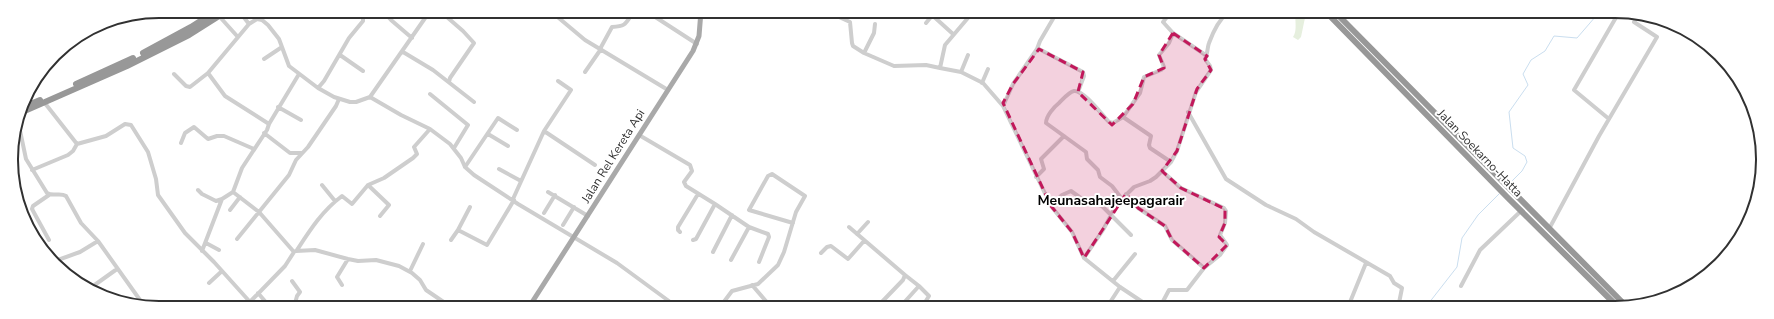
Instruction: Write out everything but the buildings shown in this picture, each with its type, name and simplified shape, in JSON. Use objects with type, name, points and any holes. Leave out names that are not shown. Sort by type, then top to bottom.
[{"type":"highway","points":[[29,104],[138,56],[210,18]]},
{"type":"highway","points":[[27,110],[126,66],[189,35],[212,18]]},
{"type":"highway","name":"Jalan Soekarno-Hatta","points":[[1333,18],[1356,38],[1500,179],[1621,301]]},
{"type":"highway","name":"Jalan Soekarno-Hatta","points":[[1340,18],[1356,38],[1508,198],[1612,301]]},
{"type":"main road","name":"Jalan Rel Kereta Api","points":[[533,301],[697,44],[700,18]]},
{"type":"street","points":[[222,18],[238,36]]},
{"type":"street","points":[[244,18],[249,24]]},
{"type":"street","points":[[318,88],[363,18]]},
{"type":"street","points":[[389,18],[412,38]]},
{"type":"street","points":[[174,74],[190,87],[208,73],[238,36],[249,24],[257,19],[264,22],[277,36],[287,64],[318,88],[339,99],[353,102],[370,97],[403,52],[425,18]]},
{"type":"street","points":[[448,18],[464,31],[474,43],[450,78],[449,82]]},
{"type":"street","points":[[559,18],[585,40],[668,90]]},
{"type":"street","points":[[585,72],[612,27],[621,28],[629,18]]},
{"type":"street","points":[[657,18],[697,44]]},
{"type":"street","points":[[841,18],[850,22],[852,43],[856,48],[864,53],[894,66],[926,65],[961,72],[982,82],[1003,106],[1051,206],[1072,232],[1084,258],[1120,287],[1141,301]]},
{"type":"street","points":[[926,23],[930,18]]},
{"type":"street","points":[[937,18],[953,34]]},
{"type":"street","points":[[940,68],[945,45],[968,18]]},
{"type":"street","points":[[1003,106],[1013,84],[1037,49],[1054,18]]},
{"type":"street","points":[[1166,18],[1163,22],[1173,33],[1207,56]]},
{"type":"street","points":[[1084,258],[1103,230],[1116,206],[1126,194],[1134,188],[1150,181],[1171,162],[1197,89],[1211,70],[1205,59],[1207,56],[1209,43],[1223,18]]},
{"type":"street","points":[[1609,119],[1574,90],[1616,18]]},
{"type":"street","points":[[1549,229],[1609,119],[1657,37],[1634,22],[1636,20]]},
{"type":"street","points":[[864,53],[874,32],[875,24]]},
{"type":"street","points":[[1122,199],[1112,186],[1100,177],[1098,170],[1087,159],[1086,152],[1047,124],[1046,120],[1056,106],[1072,92],[1078,92],[1087,98],[1109,122],[1113,123],[1123,117],[1140,93],[1144,77],[1163,68],[1159,55],[1169,43],[1173,33]]},
{"type":"street","points":[[264,59],[282,47]]},
{"type":"street","points":[[1037,49],[1040,49],[1083,72],[1084,76],[1078,92]]},
{"type":"street","points":[[403,52],[433,70],[474,102]]},
{"type":"street","points":[[340,55],[362,71]]},
{"type":"street","points":[[961,72],[968,55]]},
{"type":"street","points":[[982,82],[988,69]]},
{"type":"street","points":[[208,73],[225,96],[269,124]]},
{"type":"street","points":[[198,190],[214,201],[222,199],[233,192],[242,168],[267,130],[278,107],[299,74]]},
{"type":"street","points":[[458,230],[487,244],[513,200],[544,131],[571,90],[558,81]]},
{"type":"street","points":[[430,94],[468,125],[454,148]]},
{"type":"street","points":[[370,97],[401,115],[430,129],[454,148],[465,166],[474,175],[632,273],[669,301]]},
{"type":"street","points":[[237,239],[289,175],[293,165],[336,106],[339,99]]},
{"type":"street","points":[[44,102],[77,144]]},
{"type":"street","points":[[278,107],[301,120]]},
{"type":"street","points":[[1188,112],[1226,179],[1266,205],[1296,219],[1314,232],[1388,275],[1394,283],[1402,288],[1399,301]]},
{"type":"street","points":[[1123,117],[1151,136],[1149,145],[1150,148],[1171,162]]},
{"type":"street","points":[[465,166],[498,118],[517,130]]},
{"type":"street","points":[[32,170],[68,154],[73,151],[77,144],[106,136],[125,124],[131,126],[148,152],[156,180],[157,194],[185,233],[249,301]]},
{"type":"street","points":[[181,142],[185,133],[194,126],[208,139],[217,136],[224,136],[254,149]]},
{"type":"street","points":[[251,301],[285,266],[318,218],[335,201],[342,196],[352,204],[368,185],[384,178],[416,155],[414,147],[430,129]]},
{"type":"street","points":[[544,131],[595,165]]},
{"type":"street","points":[[264,133],[290,152],[302,153]]},
{"type":"street","points":[[21,134],[26,159],[49,195]]},
{"type":"street","points":[[488,134],[508,146]]},
{"type":"street","points":[[639,135],[690,165],[692,171],[684,184],[748,227],[769,235],[759,262]]},
{"type":"street","points":[[1036,177],[1044,169],[1041,159],[1064,136]]},
{"type":"street","points":[[499,169],[521,181]]},
{"type":"street","points":[[1162,171],[1181,188],[1224,208],[1226,211],[1225,223],[1220,235],[1227,245],[1220,255],[1204,268],[1187,290],[1170,290],[1164,301]]},
{"type":"street","points":[[725,301],[732,292],[762,280],[778,265],[784,252],[793,223],[797,208],[805,196],[772,174],[768,176],[749,210],[793,223]]},
{"type":"street","points":[[322,185],[335,201]]},
{"type":"street","points":[[368,185],[389,204],[380,216]]},
{"type":"street","points":[[1051,206],[1070,191],[1085,201],[1100,205],[1112,214],[1132,236]]},
{"type":"street","points":[[233,192],[259,212],[295,251]]},
{"type":"street","points":[[548,192],[588,216]]},
{"type":"street","points":[[49,240],[32,209],[33,206],[49,195],[62,194],[66,196],[81,223],[98,241],[140,300]]},
{"type":"street","points":[[680,232],[678,227],[698,194]]},
{"type":"street","points":[[1126,194],[1138,208],[1165,226],[1172,240],[1204,268]]},
{"type":"street","points":[[544,213],[554,196]]},
{"type":"street","points":[[230,210],[240,197]]},
{"type":"street","points":[[202,251],[222,199]]},
{"type":"street","points":[[693,240],[696,239],[715,204]]},
{"type":"street","points":[[452,240],[470,207]]},
{"type":"street","points":[[563,225],[574,207]]},
{"type":"street","points":[[1461,286],[1480,250],[1521,211]]},
{"type":"street","points":[[713,252],[732,215]]},
{"type":"street","points":[[857,234],[868,222]]},
{"type":"street","points":[[731,260],[748,227]]},
{"type":"street","points":[[849,227],[919,286],[928,296],[925,301]]},
{"type":"street","points":[[821,253],[827,247],[831,246],[848,259],[864,240]]},
{"type":"street","points":[[59,260],[80,252],[98,241]]},
{"type":"street","points":[[206,242],[219,250]]},
{"type":"street","points":[[410,272],[423,244]]},
{"type":"street","points":[[295,251],[315,250],[348,260],[384,261],[410,272],[420,280],[426,290],[442,301]]},
{"type":"street","points":[[1112,280],[1135,254]]},
{"type":"street","points":[[342,285],[337,276],[348,260]]},
{"type":"street","points":[[1351,301],[1366,263]]},
{"type":"street","points":[[95,285],[117,269]]},
{"type":"street","points":[[209,283],[222,271]]},
{"type":"street","points":[[883,301],[903,280],[905,275]]},
{"type":"street","points":[[292,281],[300,292],[296,301]]},
{"type":"street","points":[[752,285],[766,301]]},
{"type":"street","points":[[905,301],[919,286]]},
{"type":"street","points":[[1112,301],[1120,287]]},
{"type":"street","points":[[258,293],[265,301]]},
{"type":"highlighted area","points":[[1173,33],[1207,56],[1205,59],[1211,70],[1197,89],[1177,151],[1162,171],[1181,188],[1225,209],[1225,223],[1219,237],[1227,245],[1204,268],[1172,240],[1165,226],[1138,208],[1126,194],[1084,258],[1072,232],[1051,206],[1003,103],[1013,84],[1039,49],[1083,72],[1078,92],[1112,125],[1133,104],[1144,77],[1164,68],[1159,55]]},
{"type":"green space","points":[[1296,18],[1305,18],[1301,37],[1298,40],[1293,37]]},
{"type":"waterway","points":[[1509,184],[1522,171],[1527,162],[1525,156],[1513,148],[1509,112],[1528,85],[1523,74],[1531,60],[1545,51],[1554,36],[1577,38],[1594,18]]},
{"type":"waterway","points":[[1430,301],[1457,267],[1462,238],[1478,215],[1499,194]]},
{"type":"district","name":"Meunasahajeepagarair","points":[[1111,200]]}]
